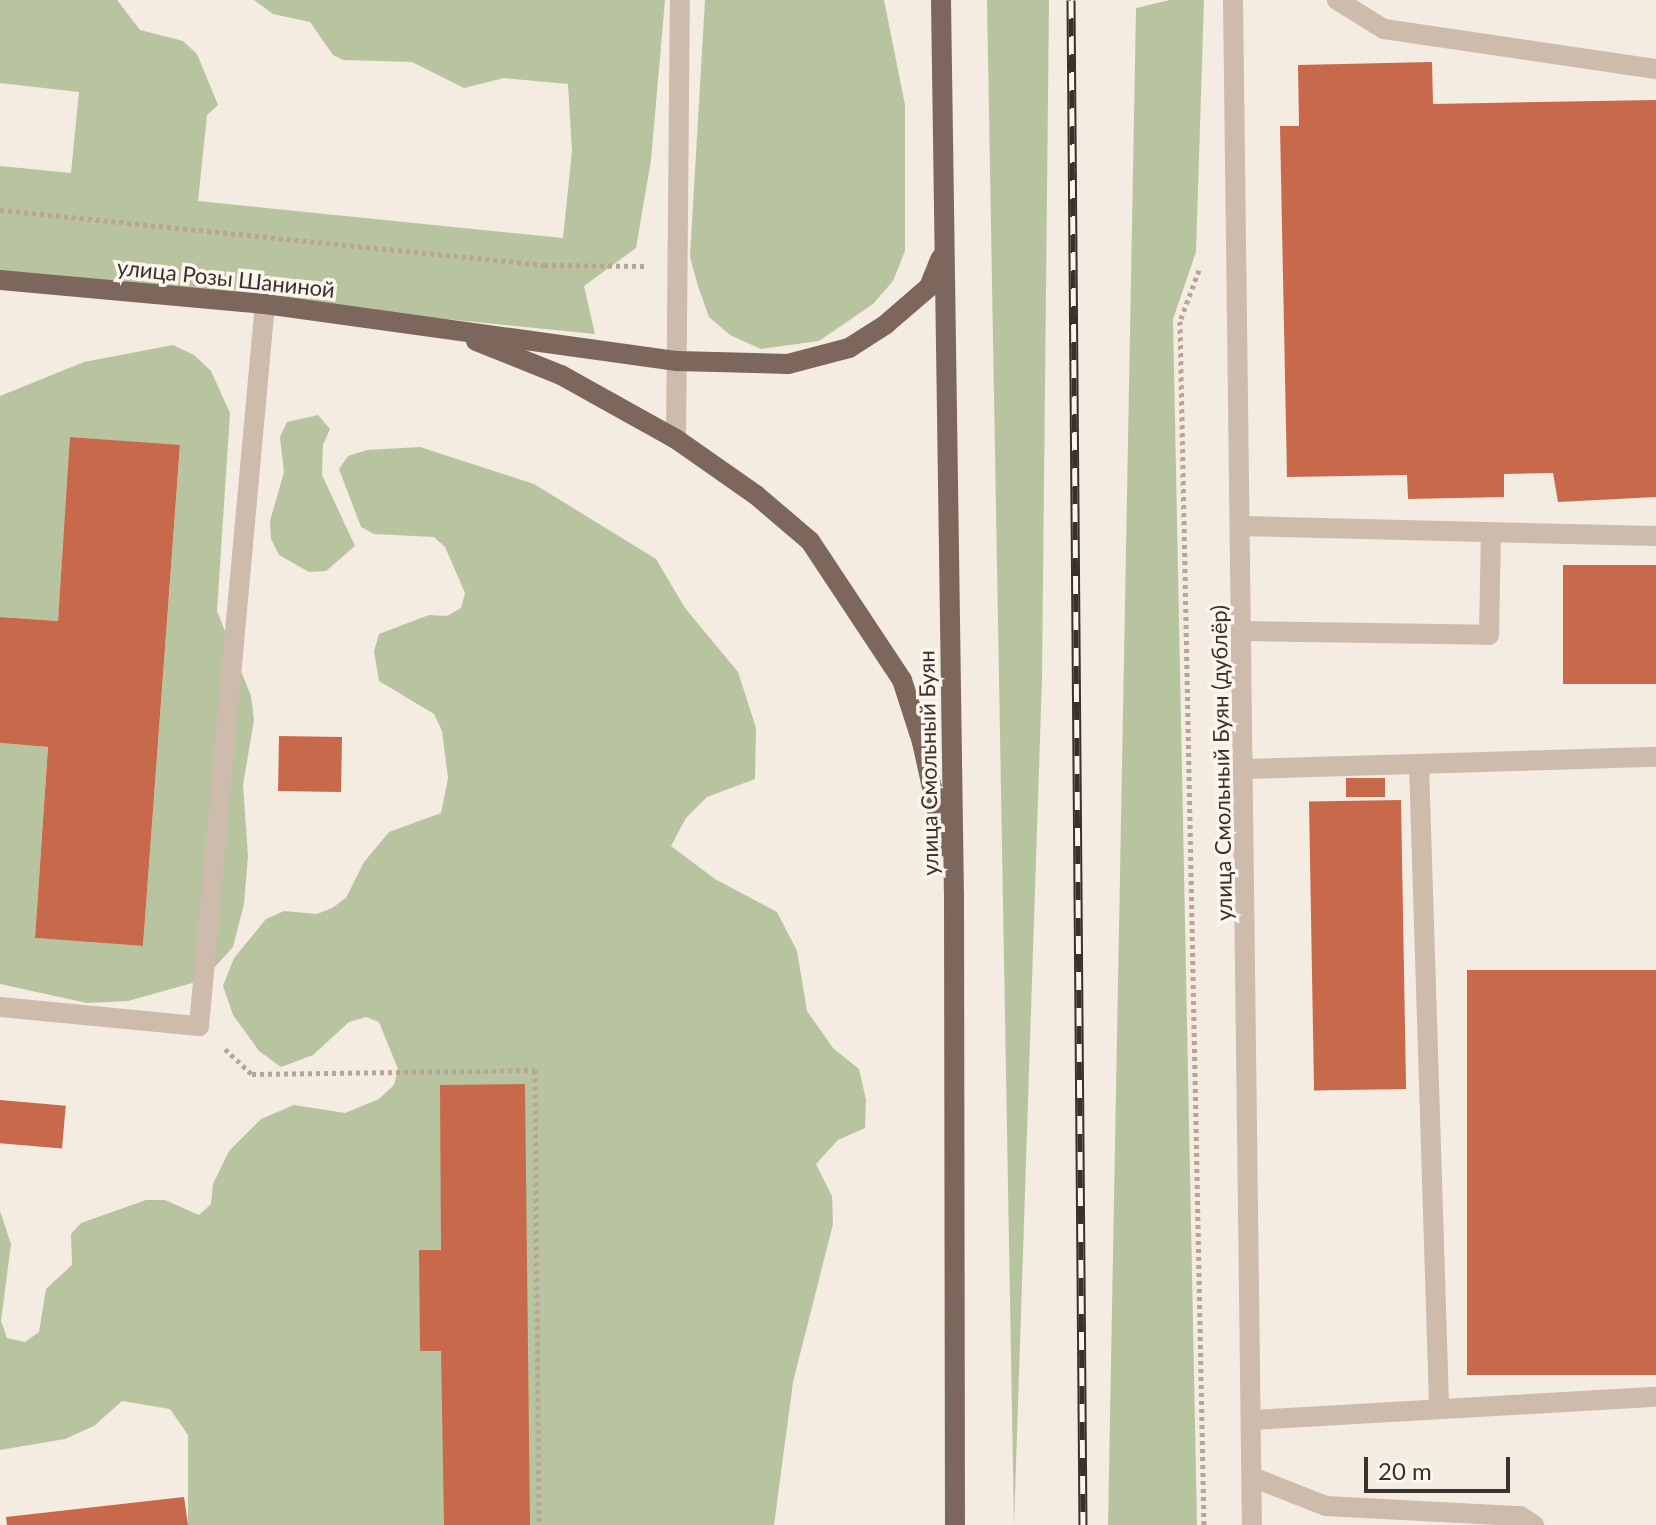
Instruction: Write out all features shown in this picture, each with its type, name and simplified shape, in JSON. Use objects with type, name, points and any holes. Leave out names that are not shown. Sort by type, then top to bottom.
[{"type":"main road","name":"улица Смольный Буян","points":[[941,0],[954,894],[955,1525]]},
{"type":"main road","points":[[446,329],[677,361],[788,364],[849,348],[929,287],[945,250]]},
{"type":"main road","name":"улица Розы Шаниной","points":[[0,280],[265,304],[446,329]]},
{"type":"main road","points":[[446,329],[561,375],[676,439],[810,541],[865,617],[902,680],[922,742],[954,894]]},
{"type":"street","points":[[676,439],[680,0]]},
{"type":"street","name":"улица Смольный Буян (дублёр)","points":[[1233,0],[1244,631],[1252,1525]]},
{"type":"street","points":[[1337,0],[1384,29],[1656,69]]},
{"type":"street","points":[[0,1007],[199,1026],[265,304]]},
{"type":"street","points":[[1242,526],[1656,536]]},
{"type":"street","points":[[1244,631],[1489,635],[1491,534]]},
{"type":"street","points":[[1245,769],[1656,757]]},
{"type":"street","points":[[1419,764],[1439,1405]]},
{"type":"street","points":[[1253,1420],[1439,1405],[1656,1397]]},
{"type":"street","points":[[1252,1477],[1326,1506],[1520,1516],[1534,1525]]},
{"type":"path","points":[[0,210],[544,265],[677,267]]},
{"type":"path","points":[[1200,266],[1180,321],[1204,1525]]},
{"type":"path","points":[[199,1026],[252,1074],[535,1070],[539,1525]]},
{"type":"green space","points":[[0,0],[117,0],[140,30],[183,41],[197,54],[218,105],[207,115],[198,201],[563,238],[572,151],[568,84],[504,78],[464,88],[412,62],[343,60],[333,55],[310,22],[273,14],[254,0],[665,0],[651,160],[636,248],[584,286],[595,334],[0,274],[0,166],[71,173],[79,92],[0,83]]},
{"type":"green space","points":[[705,0],[884,0],[905,105],[905,251],[893,281],[873,304],[819,341],[761,349],[730,335],[709,317],[698,286],[690,257]]},
{"type":"green space","points":[[987,0],[1049,0],[1042,678],[1014,1525]]},
{"type":"green space","points":[[1170,0],[1204,0],[1196,252],[1173,319],[1197,1525],[1108,1525],[1136,8]]},
{"type":"green space","points":[[173,345],[194,355],[211,371],[230,413],[217,611],[251,696],[254,720],[243,785],[248,856],[244,904],[233,947],[203,980],[128,1001],[87,1003],[0,984],[0,743],[48,747],[35,938],[143,946],[180,446],[71,437],[58,621],[0,617],[0,396],[84,362]]},
{"type":"green space","points":[[318,415],[330,429],[323,445],[322,475],[355,546],[326,571],[309,572],[279,555],[271,539],[270,521],[284,472],[280,437],[287,422]]},
{"type":"green space","points":[[420,447],[534,484],[656,559],[685,608],[738,672],[756,728],[755,779],[707,797],[686,818],[671,846],[715,879],[777,912],[797,951],[807,1011],[833,1048],[859,1069],[866,1100],[865,1128],[838,1140],[816,1164],[832,1196],[833,1224],[793,1382],[774,1525],[188,1525],[188,1435],[170,1409],[122,1401],[94,1426],[65,1439],[0,1450],[0,1211],[11,1244],[1,1321],[7,1338],[25,1342],[39,1332],[46,1289],[72,1265],[71,1234],[81,1223],[146,1200],[165,1200],[199,1215],[211,1204],[213,1184],[229,1151],[261,1119],[294,1105],[345,1113],[379,1099],[394,1085],[398,1069],[379,1022],[366,1017],[349,1022],[313,1055],[281,1067],[259,1051],[233,1015],[223,986],[234,958],[266,919],[284,911],[317,914],[332,908],[346,898],[364,862],[389,832],[441,813],[448,778],[442,731],[434,714],[379,681],[374,651],[379,634],[429,615],[447,616],[461,608],[465,593],[445,547],[434,537],[374,534],[361,527],[339,469],[348,456],[367,450]]},
{"type":"building","points":[[1432,62],[1433,104],[1656,100],[1656,497],[1558,502],[1553,473],[1504,474],[1504,497],[1408,499],[1407,475],[1287,477],[1280,126],[1299,126],[1298,65]]},
{"type":"building","points":[[70,437],[180,445],[143,946],[35,938],[48,747],[0,743],[0,617],[58,621]]},
{"type":"building","points":[[1563,565],[1656,565],[1656,684],[1563,684]]},
{"type":"building","points":[[279,736],[342,737],[341,792],[278,791]]},
{"type":"building","points":[[1346,778],[1385,778],[1385,797],[1346,797]]},
{"type":"building","points":[[1401,800],[1406,1089],[1314,1091],[1309,802]]},
{"type":"building","points":[[1467,970],[1656,970],[1656,1375],[1467,1375]]},
{"type":"building","points":[[525,1084],[530,1525],[444,1525],[441,1351],[420,1351],[419,1250],[441,1250],[440,1085]]},
{"type":"building","points":[[0,1100],[66,1106],[62,1149],[0,1143]]},
{"type":"building","points":[[184,1497],[188,1525],[7,1525],[6,1517]]},
{"type":"railway","points":[[1071,0],[1083,1525]]}]
